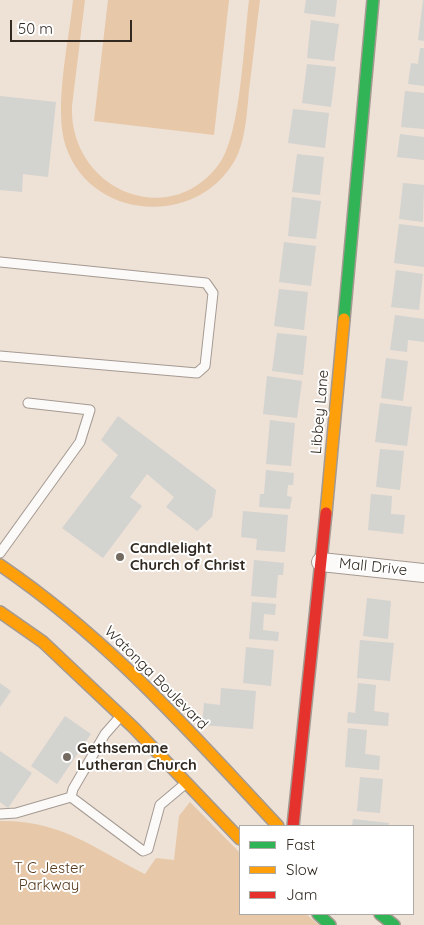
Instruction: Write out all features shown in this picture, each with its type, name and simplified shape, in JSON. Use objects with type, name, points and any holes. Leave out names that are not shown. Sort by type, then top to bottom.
[{"type":"street","name":"Libbey Lane","points":[[293,825],[321,562],[373,0]]},
{"type":"street","name":"Mall Drive","points":[[321,562],[424,573]]},
{"type":"street","name":"Watonga Boulevard","points":[[0,565],[31,585],[114,653],[277,825]]},
{"type":"street","points":[[0,612],[43,642],[121,716],[239,838]]},
{"type":"street","points":[[287,790],[298,778]]},
{"type":"street","points":[[253,800],[272,798]]},
{"type":"street","points":[[319,915],[330,925]]},
{"type":"street","points":[[381,915],[394,925]]},
{"type":"lane","points":[[0,262],[206,284],[213,293],[206,366],[197,373],[0,356]]},
{"type":"lane","points":[[0,553],[80,442],[90,410],[28,404]]},
{"type":"lane","points":[[71,797],[73,789],[105,734],[121,716]]},
{"type":"lane","points":[[71,797],[143,851],[148,849],[160,805],[186,784]]},
{"type":"lane","points":[[0,814],[16,813],[71,797]]},
{"type":"green space","points":[[73,0],[85,0],[72,106],[76,136],[87,161],[105,180],[127,192],[152,198],[177,195],[201,183],[221,161],[228,147],[237,107],[249,0],[260,0],[246,122],[241,146],[238,154],[222,178],[201,195],[176,204],[149,207],[123,202],[99,191],[80,172],[66,147],[62,131],[61,114],[63,75]]},
{"type":"green space","points":[[108,0],[229,0],[214,135],[94,121]]},
{"type":"green space","name":"T C Jester Parkway","points":[[190,802],[239,852],[239,915],[307,915],[319,925],[0,925],[0,821],[22,822],[59,830],[76,837],[145,874],[156,858],[174,860],[179,816]]},
{"type":"building","points":[[306,0],[337,0],[335,17],[304,13]]},
{"type":"building","points":[[424,0],[424,41],[418,40]]},
{"type":"building","points":[[311,20],[339,24],[334,61],[307,58]]},
{"type":"building","points":[[420,48],[424,48],[424,86],[408,84],[411,63],[418,64]]},
{"type":"building","points":[[307,64],[336,67],[331,107],[302,103]]},
{"type":"building","points":[[405,91],[424,93],[424,129],[401,127]]},
{"type":"building","points":[[0,96],[56,102],[48,177],[23,174],[22,192],[0,190]]},
{"type":"building","points":[[293,109],[329,113],[325,148],[288,143]]},
{"type":"building","points":[[400,134],[424,137],[424,160],[397,157]]},
{"type":"building","points":[[297,154],[324,157],[320,195],[292,192]]},
{"type":"building","points":[[403,183],[424,185],[423,222],[399,219]]},
{"type":"building","points":[[292,197],[321,201],[316,239],[288,236]]},
{"type":"building","points":[[399,224],[424,227],[424,267],[394,263]]},
{"type":"building","points":[[284,242],[316,246],[311,286],[279,282]]},
{"type":"building","points":[[396,270],[423,274],[419,310],[391,307]]},
{"type":"building","points":[[279,289],[308,292],[304,330],[274,326]]},
{"type":"building","points":[[395,315],[424,319],[424,342],[408,340],[407,352],[390,350]]},
{"type":"building","points":[[277,333],[307,336],[303,375],[272,371]]},
{"type":"building","points":[[386,358],[408,361],[403,401],[381,398]]},
{"type":"building","points":[[267,376],[302,381],[297,418],[263,414]]},
{"type":"building","points":[[380,403],[412,407],[407,446],[375,442]]},
{"type":"building","points":[[118,416],[216,490],[212,517],[197,531],[166,507],[174,497],[147,474],[130,497],[142,506],[103,558],[62,528],[118,455],[101,440]]},
{"type":"building","points":[[270,420],[295,423],[291,466],[266,464]]},
{"type":"building","points":[[380,449],[404,451],[400,490],[376,487]]},
{"type":"building","points":[[266,470],[294,473],[293,485],[288,485],[287,496],[292,497],[290,509],[259,507],[260,494],[264,494]]},
{"type":"building","points":[[371,494],[392,496],[391,514],[405,515],[403,534],[368,530]]},
{"type":"building","points":[[243,511],[288,515],[285,552],[256,550],[257,539],[241,537]]},
{"type":"building","points":[[254,560],[284,563],[283,575],[278,575],[276,598],[251,596]]},
{"type":"building","points":[[367,598],[391,601],[388,639],[363,636]]},
{"type":"building","points":[[252,602],[276,604],[275,615],[264,614],[263,630],[279,632],[278,641],[249,639]]},
{"type":"building","points":[[360,640],[394,643],[390,681],[357,678]]},
{"type":"building","points":[[246,647],[274,650],[271,686],[243,683]]},
{"type":"building","points":[[0,683],[11,691],[0,707]]},
{"type":"building","points":[[358,683],[376,685],[374,711],[389,713],[388,726],[347,723],[348,712],[355,713]]},
{"type":"building","points":[[221,688],[256,691],[253,729],[202,725],[204,703],[220,705]]},
{"type":"building","points":[[65,716],[91,734],[57,784],[31,766]]},
{"type":"building","points":[[348,728],[367,730],[365,754],[380,756],[379,770],[345,767]]},
{"type":"building","points":[[0,751],[32,773],[8,808],[0,802]]},
{"type":"building","points":[[360,777],[383,779],[380,813],[357,811]]},
{"type":"building","points":[[353,819],[389,823],[388,825],[352,825]]},
{"type":"traffic: fast","points":[[344,319],[373,0]]},
{"type":"traffic: fast","points":[[319,915],[330,925]]},
{"type":"traffic: fast","points":[[381,915],[394,925]]},
{"type":"traffic: slow","points":[[326,513],[344,319]]},
{"type":"traffic: slow","points":[[0,565],[40,594],[113,655],[179,721],[277,825]]},
{"type":"traffic: slow","points":[[0,612],[43,642],[134,728],[239,838]]},
{"type":"traffic: jam","points":[[293,825],[326,513]]},
{"type":"place","name":"Candlelight Church of Christ","points":[[120,557]]},
{"type":"place","name":"Gethsemane Lutheran Church","points":[[67,757]]}]
